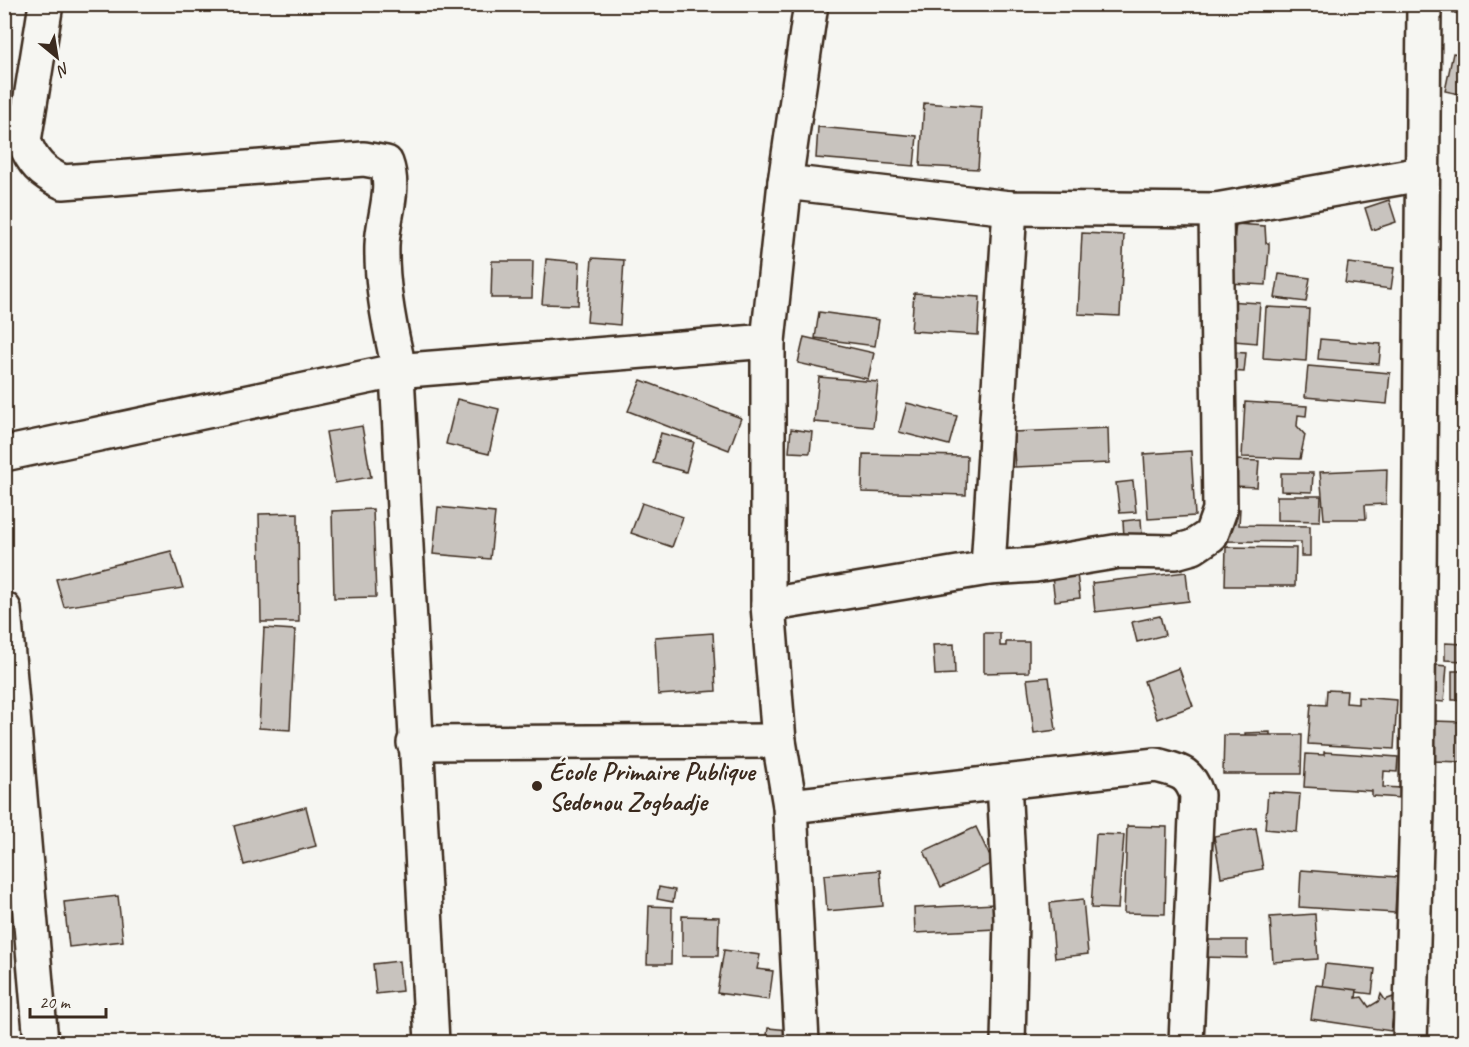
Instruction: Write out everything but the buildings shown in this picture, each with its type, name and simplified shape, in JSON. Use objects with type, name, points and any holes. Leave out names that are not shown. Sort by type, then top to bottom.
[{"type":"street","points":[[46,4],[24,141],[32,160],[47,175],[63,183],[364,159],[386,163],[391,176],[382,245],[395,371],[432,1042]]},
{"type":"street","points":[[802,1042],[790,806],[779,741],[768,605],[768,341],[785,182],[811,4]]},
{"type":"street","points":[[1410,1042],[1417,799],[1424,4]]},
{"type":"street","points":[[785,182],[1010,208],[1216,210],[1421,174]]},
{"type":"street","points":[[988,568],[1010,208]]},
{"type":"street","points":[[768,605],[988,568],[1035,565],[1120,551],[1175,552],[1193,547],[1211,535],[1220,510],[1216,210]]},
{"type":"street","points":[[4,454],[395,371],[768,341]]},
{"type":"street","points":[[4,609],[41,1042]]},
{"type":"street","points":[[414,743],[779,741]]},
{"type":"street","points":[[790,806],[1156,765],[1179,771],[1192,780],[1197,795],[1186,1042]]},
{"type":"street","points":[[1004,782],[1011,920],[1008,1042]]},
{"type":"place","name":"École Primaire Publique Sedonou Zogbadje","points":[[537,786]]}]
